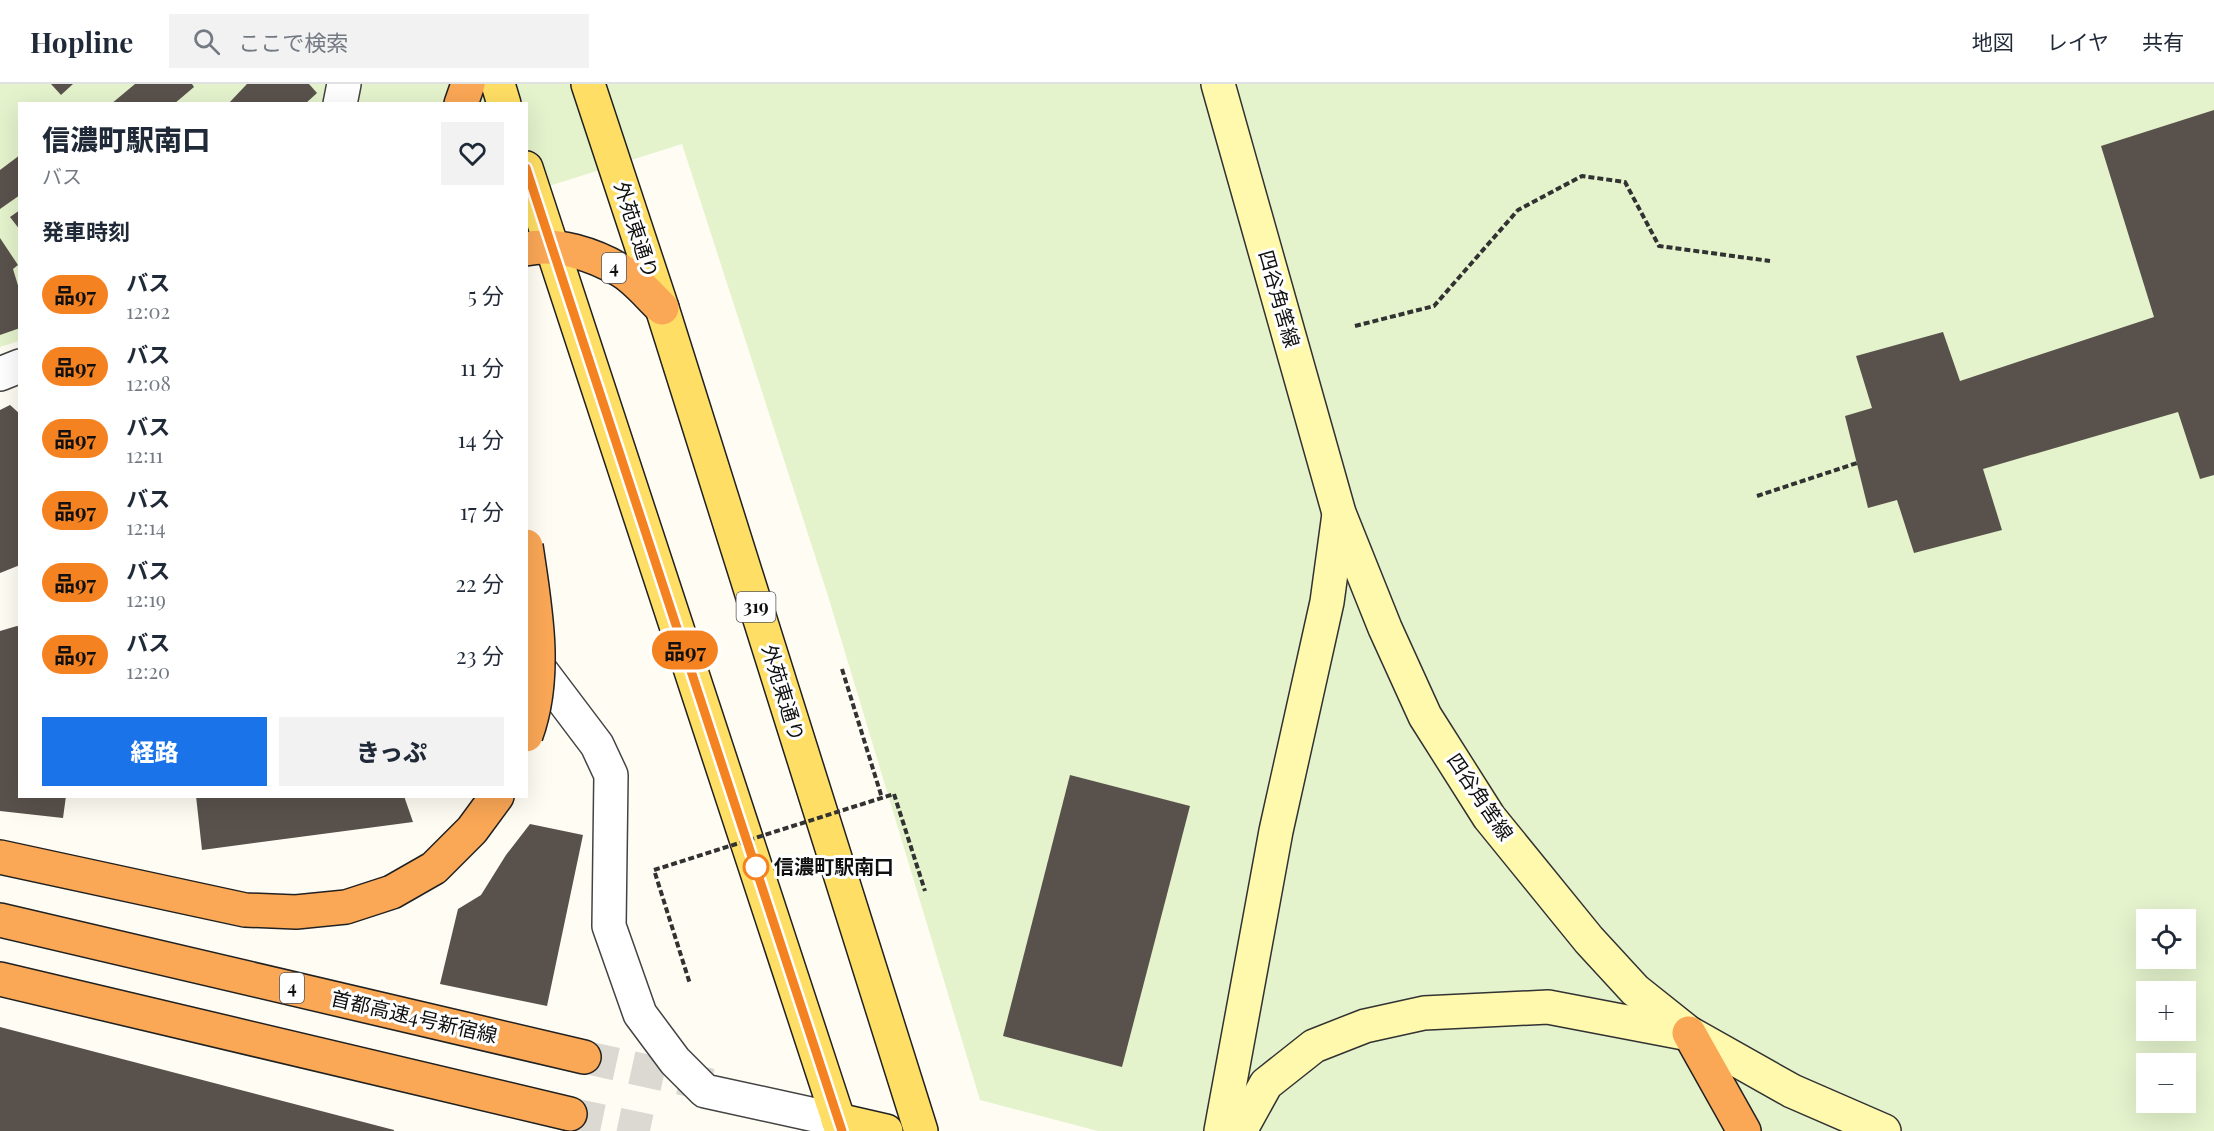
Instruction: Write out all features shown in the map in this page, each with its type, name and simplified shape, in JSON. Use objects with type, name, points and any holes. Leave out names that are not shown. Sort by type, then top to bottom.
[{"type":"highway","points":[[462,102],[468,84]]},
{"type":"highway","name":"4","points":[[540,248],[583,254],[622,271],[662,308]]},
{"type":"highway","points":[[528,565],[537,650],[536,686],[528,725]]},
{"type":"highway","points":[[0,857],[245,910],[296,912],[346,907],[392,892],[434,868],[472,830],[496,798]]},
{"type":"highway","name":"首都高速4号新宿線","points":[[0,920],[584,1057]]},
{"type":"highway","points":[[0,979],[570,1114]]},
{"type":"highway","points":[[1689,1034],[1744,1131]]},
{"type":"main road","points":[[498,84],[503,102]]},
{"type":"main road","name":"外苑東通り","points":[[588,84],[662,308],[921,1131]]},
{"type":"main road","name":"四谷角筈線","points":[[1218,84],[1339,513],[1425,716],[1489,817],[1589,939],[1635,990],[1689,1034],[1792,1091],[1884,1131]]},
{"type":"main road","points":[[528,179],[540,248],[840,1126],[886,1131]]},
{"type":"main road","name":"四谷角筈線","points":[[1221,1131],[1276,831],[1327,602],[1339,513]]},
{"type":"main road","name":"四谷角筈線","points":[[1240,1131],[1266,1084],[1314,1046],[1365,1026],[1424,1013],[1548,1007],[1689,1034]]},
{"type":"street","points":[[340,102],[344,84]]},
{"type":"street","points":[[0,374],[18,367]]},
{"type":"street","points":[[528,654],[597,745],[611,775],[609,927],[640,1014],[675,1061],[705,1091],[840,1126]]},
{"type":"path","points":[[1355,326],[1434,306],[1518,210],[1582,176],[1624,183],[1659,246],[1770,261]]},
{"type":"path","points":[[1757,496],[1857,463]]},
{"type":"path","points":[[842,669],[882,798]]},
{"type":"path","points":[[690,984],[654,870],[894,794],[925,891]]},
{"type":"green space","points":[[0,84],[2214,84],[2214,1131],[1098,1131],[980,1100],[828,596],[682,144],[528,193],[528,102],[18,102],[18,341],[0,347]]},
{"type":"building","points":[[51,84],[73,84],[61,95]]},
{"type":"building","points":[[135,84],[192,84],[194,87],[176,102],[113,102]]},
{"type":"building","points":[[247,84],[309,84],[317,93],[307,102],[230,102]]},
{"type":"building","points":[[2214,110],[2214,475],[2200,479],[2178,412],[1983,469],[2002,530],[1914,553],[1897,500],[1868,508],[1845,416],[1872,408],[1856,356],[1943,332],[1960,381],[2154,317],[2101,146]]},
{"type":"building","points":[[18,156],[18,196],[0,209],[0,170]]},
{"type":"building","points":[[18,211],[18,227],[10,217]]},
{"type":"building","points":[[0,238],[18,265],[13,269],[18,285],[18,329],[0,335]]},
{"type":"building","points":[[10,405],[18,412],[18,566],[0,573],[0,410]]},
{"type":"building","points":[[18,626],[18,798],[66,798],[63,818],[0,811],[0,631]]},
{"type":"building","points":[[1070,775],[1190,806],[1122,1067],[1003,1036]]},
{"type":"building","points":[[196,798],[405,798],[413,822],[202,850]]},
{"type":"building","points":[[530,824],[583,835],[547,1006],[440,984],[458,909],[481,895],[506,855]]},
{"type":"building","points":[[0,1027],[394,1130],[394,1131],[0,1131]]},
{"type":"tunnel","points":[[584,1057],[711,1085]]},
{"type":"tunnel","points":[[570,1114],[650,1131]]},
{"type":"bus line","name":"品97","points":[[528,174],[842,1131]]},
{"type":"place","name":"信濃町駅南口","points":[[756,867]]}]
